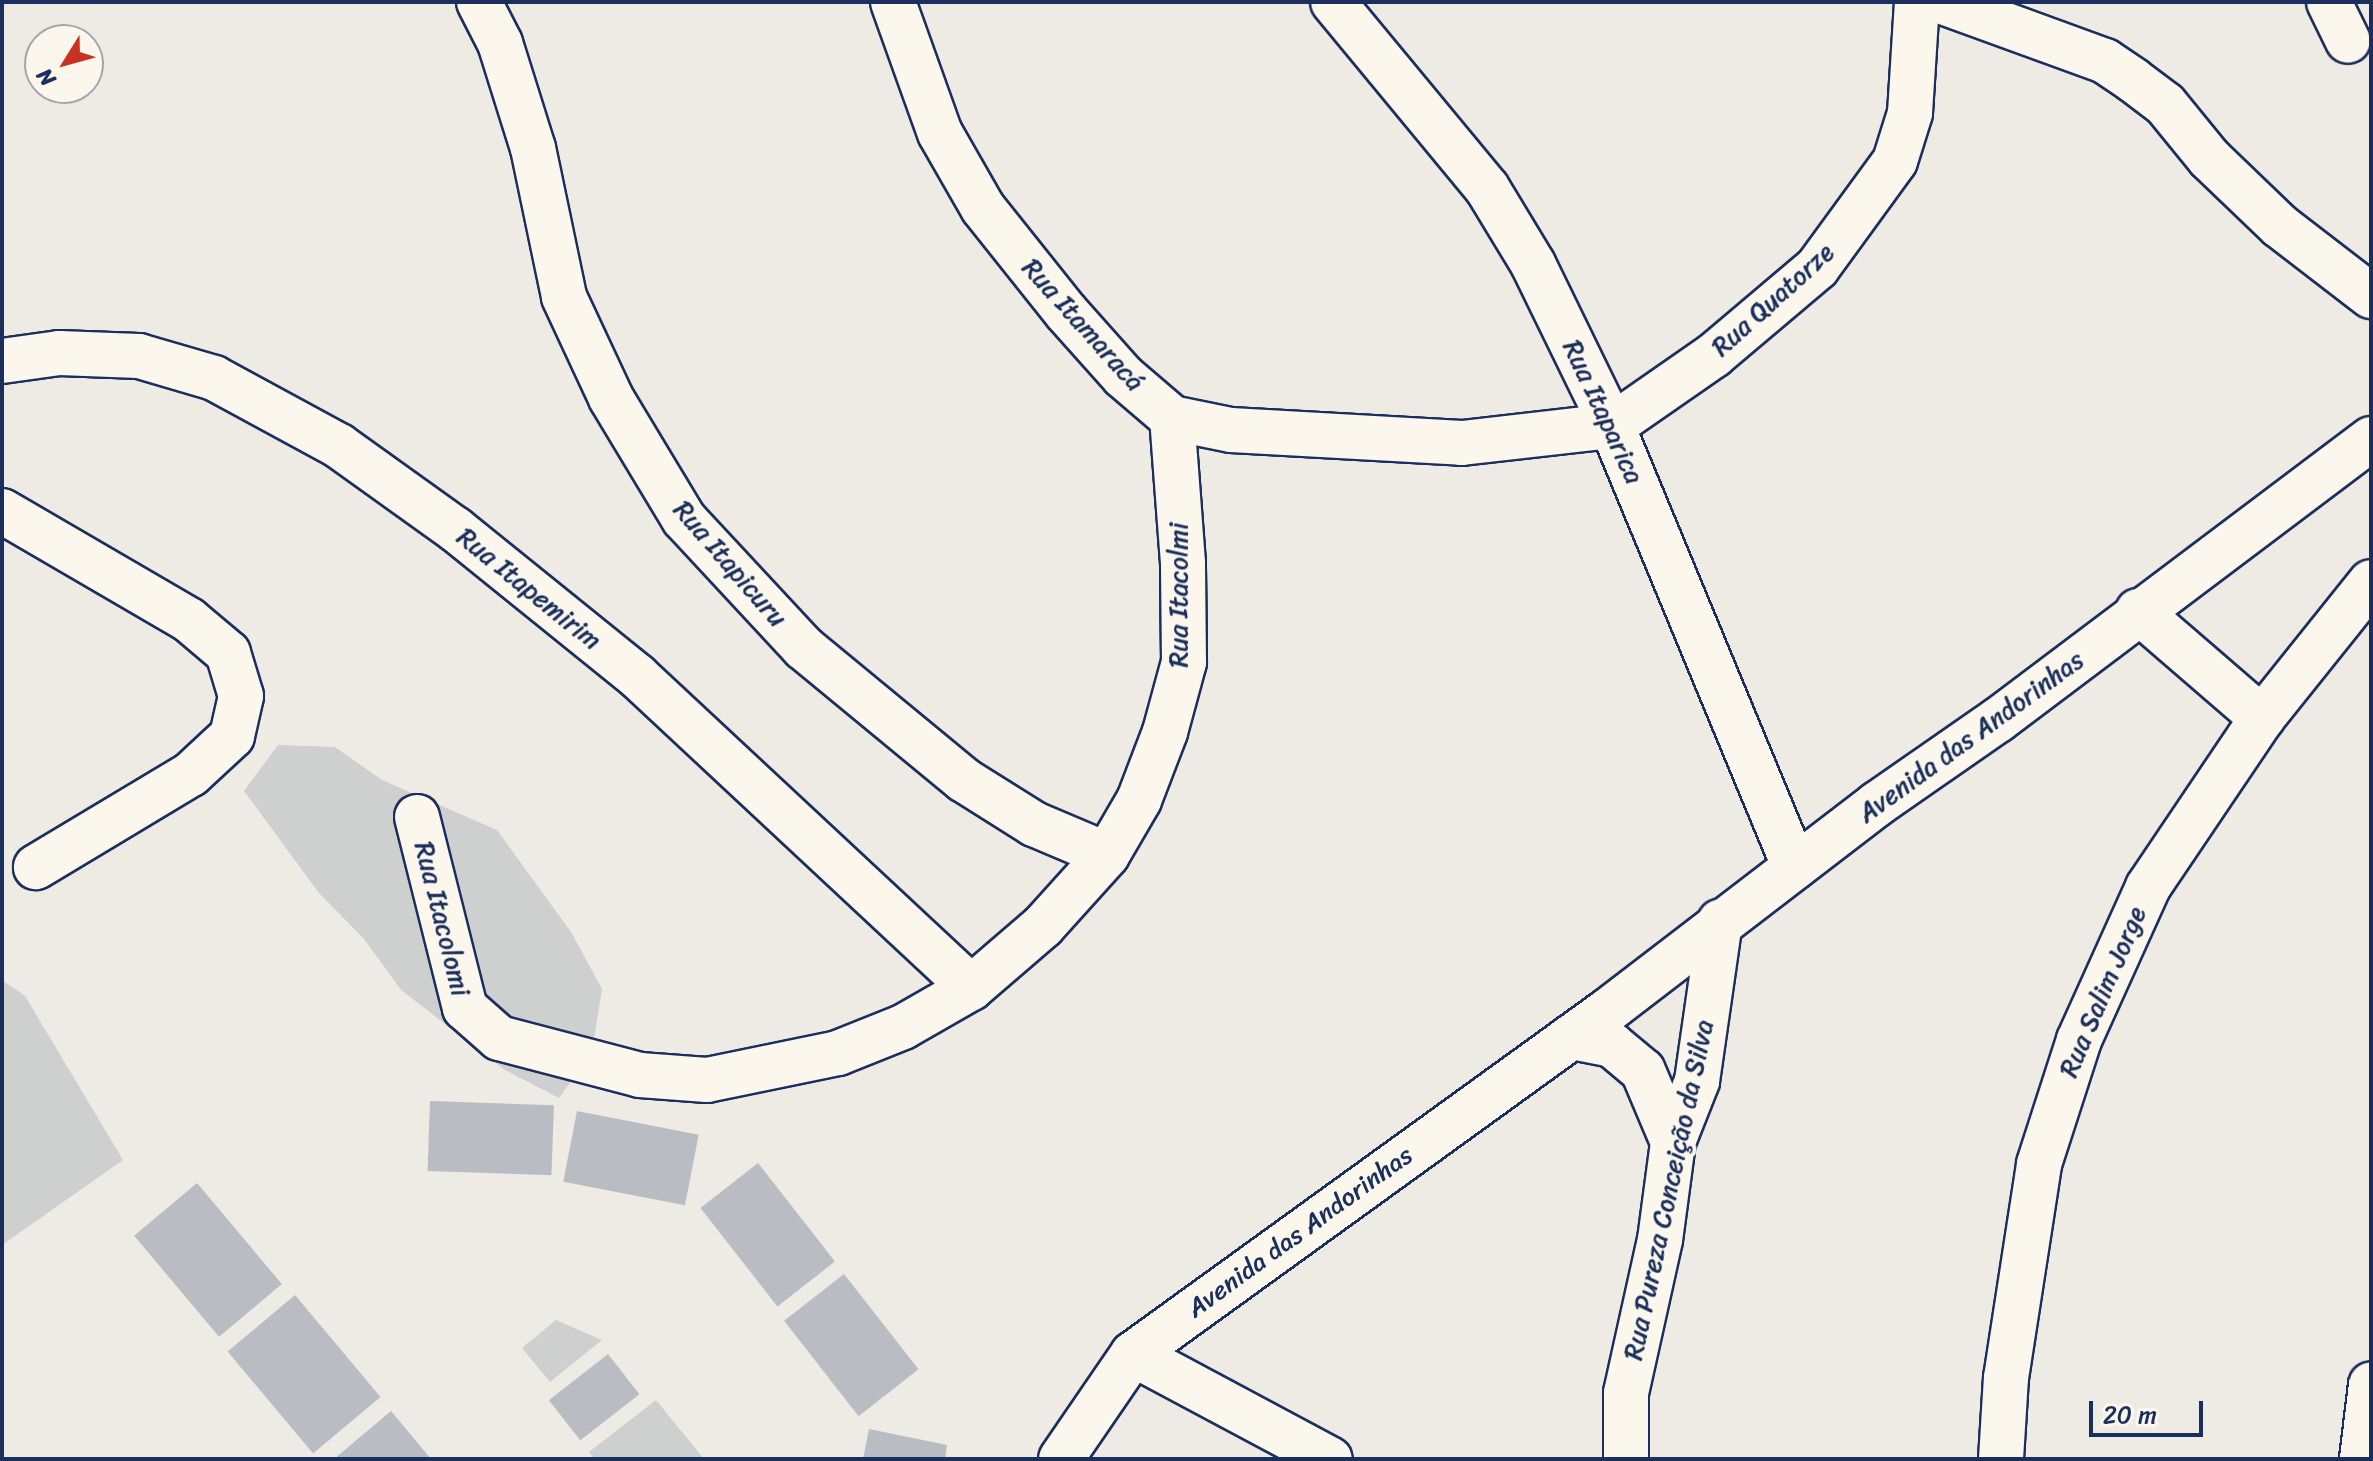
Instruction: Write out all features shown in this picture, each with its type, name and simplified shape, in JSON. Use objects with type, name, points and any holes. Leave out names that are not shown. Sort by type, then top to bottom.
[{"type":"street","name":"Rua Itapicuru","points":[[479,2],[500,43],[533,148],[564,297],[611,398],[684,519],[804,648],[964,780],[1034,824],[1107,855]]},
{"type":"street","name":"Rua Itamaracá","points":[[893,2],[940,133],[983,208],[1066,312],[1123,376],[1172,418],[1231,430],[1462,443],[1612,426]]},
{"type":"street","name":"Rua Itaparica","points":[[1333,2],[1487,188],[1533,264],[1612,426],[1795,867]]},
{"type":"street","name":"Rua Quatorze","points":[[1612,426],[1714,355],[1806,278],[1859,215],[1895,161],[1910,113],[1917,2]]},
{"type":"street","points":[[1943,2],[2105,61],[2133,80],[2165,104],[2209,158],[2280,226],[2371,296]]},
{"type":"street","points":[[2329,2],[2348,41]]},
{"type":"street","name":"Rua Itapemirim","points":[[2,361],[59,353],[139,356],[214,378],[339,446],[455,529],[637,676],[971,988]]},
{"type":"street","name":"Rua Itacolmi","points":[[971,988],[1043,926],[1107,855],[1139,800],[1165,732],[1184,662],[1183,563],[1172,418]]},
{"type":"street","name":"Avenida das Andorinhas","points":[[1061,1459],[1133,1354],[1571,1037],[1720,922],[2371,439]]},
{"type":"street","points":[[2,511],[189,620],[228,653],[241,696],[232,736],[191,774],[36,867]]},
{"type":"street","name":"Rua Salim Jorge","points":[[2001,1459],[2006,1378],[2039,1164],[2079,1040],[2148,887],[2262,718],[2371,582]]},
{"type":"street","points":[[2138,611],[2262,718]]},
{"type":"street","name":"Rua Itacolomi","points":[[417,817],[465,1008],[499,1038],[640,1075],[707,1080],[838,1053],[903,1027],[971,988]]},
{"type":"street","name":"Rua Pureza Conceição da Silva","points":[[1626,1459],[1626,1393],[1660,1240],[1673,1142],[1697,1081],[1720,922]]},
{"type":"street","points":[[1571,1037],[1612,1045],[1643,1071],[1673,1142]]},
{"type":"street","points":[[1133,1354],[1330,1459]]},
{"type":"street","points":[[2362,1459],[2371,1385]]},
{"type":"shaded area","points":[[278,745],[335,747],[382,780],[497,830],[571,932],[602,989],[592,1052],[559,1098],[505,1070],[401,990],[364,939],[319,893],[244,791]]},
{"type":"shaded area","points":[[2,980],[25,996],[123,1160],[2,1245]]},
{"type":"shaded area","points":[[556,1320],[602,1340],[550,1382],[522,1348]]},
{"type":"shaded area","points":[[656,1400],[704,1459],[594,1459],[589,1452]]},
{"type":"building","points":[[430,1101],[554,1105],[551,1175],[428,1171]]},
{"type":"building","points":[[577,1111],[699,1135],[685,1205],[563,1182]]},
{"type":"building","points":[[758,1163],[835,1262],[777,1306],[700,1208]]},
{"type":"building","points":[[197,1183],[282,1284],[219,1337],[134,1236]]},
{"type":"building","points":[[844,1274],[918,1369],[859,1416],[784,1321]]},
{"type":"building","points":[[295,1295],[380,1397],[313,1453],[228,1352]]},
{"type":"building","points":[[608,1354],[639,1394],[580,1440],[549,1400]]},
{"type":"building","points":[[391,1411],[431,1459],[334,1459]]},
{"type":"building","points":[[869,1429],[947,1445],[945,1459],[863,1459]]}]
